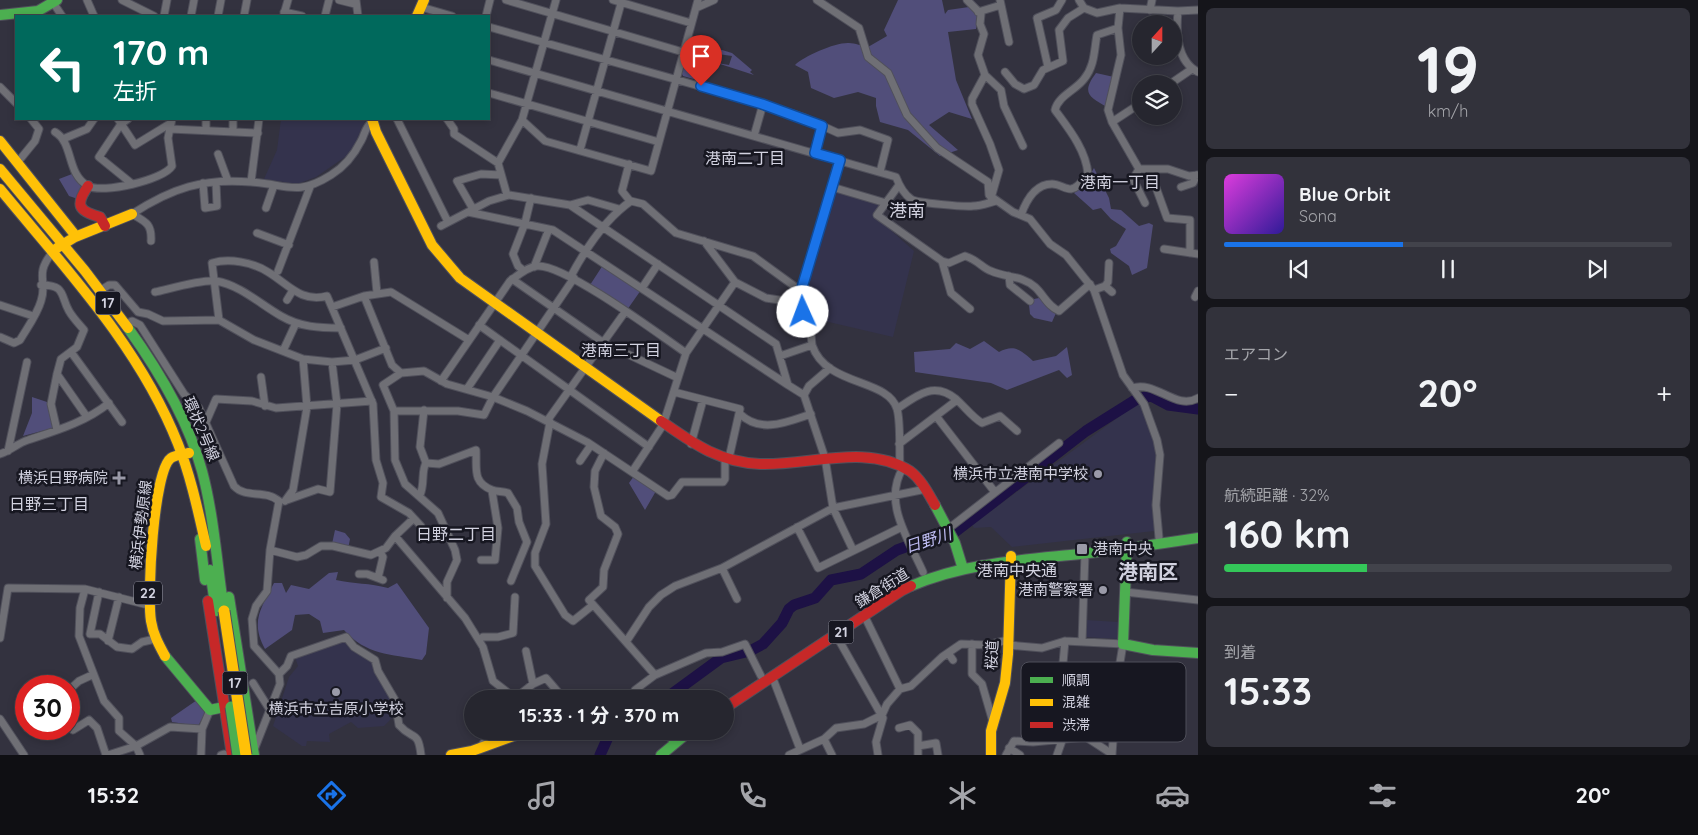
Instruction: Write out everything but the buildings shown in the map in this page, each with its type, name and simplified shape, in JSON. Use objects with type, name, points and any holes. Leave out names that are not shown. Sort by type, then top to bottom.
[{"type":"main road","points":[[0,15],[42,14],[56,2]]},
{"type":"main road","points":[[372,120],[432,245],[460,278],[663,425],[702,450],[727,458],[776,464],[825,458],[867,456],[911,472],[926,489],[950,533],[962,565]]},
{"type":"main road","points":[[0,141],[75,234]]},
{"type":"main road","name":"環状2号線","points":[[0,169],[99,290],[125,325],[159,375],[184,422],[196,450],[206,488],[238,755]]},
{"type":"main road","points":[[88,186],[80,198],[81,208],[86,213],[100,217],[105,226]]},
{"type":"main road","name":"環状2号線","points":[[0,189],[106,320],[142,371],[162,407],[183,455],[197,496],[220,612],[253,754]]},
{"type":"main road","points":[[52,253],[75,234],[105,226],[132,214]]},
{"type":"main road","name":"横浜伊勢原線","points":[[196,450],[171,458],[164,468],[148,583],[148,605],[156,639],[175,668],[210,710]]},
{"type":"main road","points":[[206,488],[211,499],[224,562],[256,733],[253,754],[229,738]]},
{"type":"main road","points":[[201,522],[200,534],[205,576],[232,755]]},
{"type":"main road","name":"鎌倉街道","points":[[1011,558],[1085,553],[1198,531]]},
{"type":"main road","name":"鎌倉街道","points":[[734,701],[767,676],[923,572],[1011,558],[1198,538]]},
{"type":"main road","points":[[1127,545],[1122,644],[1153,650],[1198,653]]},
{"type":"main road","name":"桜道","points":[[991,755],[990,744],[993,724],[1005,683],[1011,558]]},
{"type":"main road","name":"鎌倉街道","points":[[734,695],[865,617],[901,591],[962,565]]},
{"type":"main road","points":[[210,710],[224,707]]},
{"type":"main road","points":[[451,755],[485,750],[507,740]]},
{"type":"main road","points":[[653,755],[670,740]]},
{"type":"main road","points":[[661,755],[671,740]]},
{"type":"street","points":[[87,0],[94,15]]},
{"type":"street","points":[[122,0],[152,15]]},
{"type":"street","points":[[164,15],[167,0]]},
{"type":"street","points":[[191,15],[194,0]]},
{"type":"street","points":[[220,15],[221,0]]},
{"type":"street","points":[[244,15],[247,0]]},
{"type":"street","points":[[284,14],[288,0]]},
{"type":"street","points":[[324,15],[329,0]]},
{"type":"street","points":[[340,0],[355,2],[358,15]]},
{"type":"street","points":[[486,15],[490,0]]},
{"type":"street","points":[[506,0],[683,52]]},
{"type":"street","points":[[498,163],[522,120],[556,0]]},
{"type":"street","points":[[613,0],[622,1],[691,23]]},
{"type":"street","points":[[522,120],[545,141],[651,171],[698,0]]},
{"type":"street","points":[[696,8],[714,0]]},
{"type":"street","points":[[816,0],[859,28],[868,57],[888,73],[907,115],[937,148],[988,182],[989,195],[994,199],[1030,219],[1050,244],[1066,255],[1092,287],[1123,375],[1142,401],[1157,440],[1160,455],[1156,505],[1158,538]]},
{"type":"street","points":[[967,0],[980,14],[980,24],[984,34],[978,56],[985,75],[1000,90],[1004,106],[1023,146]]},
{"type":"street","points":[[1048,67],[1037,18],[1056,10],[1062,0]]},
{"type":"street","points":[[1079,0],[1084,8],[1097,13],[1120,8],[1178,11],[1198,10]]},
{"type":"street","points":[[1150,10],[1152,0]]},
{"type":"street","points":[[580,150],[622,1]]},
{"type":"street","points":[[56,2],[62,15]]},
{"type":"street","points":[[978,12],[1001,2],[1009,42]]},
{"type":"street","points":[[421,8],[448,15]]},
{"type":"street","points":[[1005,72],[1015,84],[1029,88],[1042,70],[1063,61],[1059,30],[1068,18],[1084,8]]},
{"type":"street","points":[[1120,8],[1118,28],[1121,55],[1108,110],[1112,122],[1139,169],[1150,171],[1168,169],[1189,176],[1198,175]]},
{"type":"street","points":[[1178,11],[1176,38],[1195,70],[1182,77]]},
{"type":"street","points":[[490,27],[762,104],[838,133],[860,130],[878,134],[888,140],[880,172]]},
{"type":"street","points":[[1021,215],[1025,202],[1039,188],[1050,184],[1070,189],[1078,186],[1088,174],[1087,162],[1078,144],[1055,110],[1057,103],[1085,79],[1093,62],[1097,35],[1118,28]]},
{"type":"street","points":[[490,60],[896,177],[899,185],[911,199],[920,203],[948,203],[966,206],[994,199]]},
{"type":"street","points":[[985,75],[972,99],[972,104],[990,144],[999,170],[994,199]]},
{"type":"street","points":[[0,87],[15,102]]},
{"type":"street","points":[[490,93],[659,142]]},
{"type":"street","points":[[754,136],[762,104]]},
{"type":"street","points":[[1112,122],[1132,109]]},
{"type":"street","points":[[32,120],[39,129]]},
{"type":"street","points":[[17,163],[35,141],[39,129],[39,120]]},
{"type":"street","points":[[63,139],[87,129],[93,120]]},
{"type":"street","points":[[206,120],[206,130]]},
{"type":"street","points":[[233,120],[233,131]]},
{"type":"street","points":[[250,182],[259,120]]},
{"type":"street","points":[[151,241],[152,229],[149,223],[132,214],[152,201],[180,187],[203,183],[228,181],[250,182],[296,189],[310,187],[343,166],[354,154],[367,126],[372,120]]},
{"type":"street","points":[[398,120],[445,224],[471,210],[507,195],[570,205],[776,344],[788,385]]},
{"type":"street","points":[[448,120],[454,129],[454,134],[498,163],[507,195]]},
{"type":"street","points":[[131,183],[99,157],[119,121],[135,145],[171,124],[206,130],[258,133]]},
{"type":"street","points":[[55,132],[63,139],[75,173],[88,186],[98,189],[148,179],[170,170],[172,166],[168,138],[171,124]]},
{"type":"street","points":[[815,153],[822,126]]},
{"type":"street","points":[[218,154],[228,181]]},
{"type":"street","points":[[801,291],[840,160]]},
{"type":"street","points":[[629,164],[622,191],[630,202]]},
{"type":"street","points":[[1139,169],[1133,179],[1144,203]]},
{"type":"street","points":[[1150,171],[1167,218],[1190,220],[1190,253]]},
{"type":"street","points":[[471,210],[458,181],[481,174],[501,175]]},
{"type":"street","points":[[1180,188],[1194,183],[1198,175]]},
{"type":"street","points":[[203,183],[205,208],[217,206],[216,182]]},
{"type":"street","points":[[266,208],[274,185]]},
{"type":"street","points":[[899,185],[877,215],[942,261],[949,263],[965,256],[976,259],[990,271],[1021,277],[1036,287],[1052,308],[1059,312],[1092,287],[1105,286],[1112,292]]},
{"type":"street","points":[[278,271],[310,187]]},
{"type":"street","points":[[832,187],[886,203]]},
{"type":"street","points":[[524,271],[518,266],[513,254],[525,223],[531,198]]},
{"type":"street","points":[[570,205],[588,200],[619,209]]},
{"type":"street","points":[[394,412],[458,410],[484,415],[493,396],[572,277],[585,250],[619,209],[630,202],[643,204],[676,233],[753,256],[801,291],[804,299],[803,312]]},
{"type":"street","points":[[471,210],[549,229],[585,250],[804,396],[812,414],[825,458],[833,508],[853,550]]},
{"type":"street","points":[[534,267],[549,229]]},
{"type":"street","points":[[256,233],[289,245]]},
{"type":"street","points":[[704,240],[735,282],[766,298],[786,301],[803,312],[810,324],[812,345],[816,358],[851,380],[888,395],[898,409],[902,468],[894,496],[902,527],[923,572]]},
{"type":"street","points":[[1164,249],[1198,254]]},
{"type":"street","points":[[0,337],[14,343],[20,340],[41,302],[44,265],[52,253]]},
{"type":"street","points":[[219,320],[212,263],[225,259],[268,271],[306,298],[317,299],[327,296],[372,401],[376,460],[383,483],[381,497],[409,513],[422,526]]},
{"type":"street","points":[[942,261],[951,293],[970,309]]},
{"type":"street","points":[[374,262],[377,293]]},
{"type":"street","points":[[642,288],[658,264]]},
{"type":"street","points":[[1105,286],[1110,274],[1109,264]]},
{"type":"street","points":[[440,381],[512,279],[524,271],[537,266],[572,277],[686,353]]},
{"type":"street","points":[[1009,276],[1010,285],[1030,301]]},
{"type":"street","points":[[512,279],[604,342],[678,378]]},
{"type":"street","points":[[154,292],[214,281],[242,292],[296,323],[318,328],[341,328]]},
{"type":"street","points":[[632,472],[663,425],[686,353],[735,282]]},
{"type":"street","points":[[41,285],[52,285],[65,295],[69,311],[84,330],[78,347],[61,359],[51,404],[57,430]]},
{"type":"street","points":[[99,290],[110,285],[116,286],[133,308],[163,321],[219,320],[254,340],[303,359],[332,362],[355,360],[386,348]]},
{"type":"street","points":[[288,300],[293,290]]},
{"type":"street","points":[[332,307],[377,293],[396,293],[469,340]]},
{"type":"street","points":[[364,296],[392,365],[400,373]]},
{"type":"street","points":[[0,305],[33,316]]},
{"type":"street","points":[[593,605],[573,621],[565,615],[535,566],[535,553],[546,524],[542,464],[548,422],[625,312]]},
{"type":"street","points":[[125,325],[132,320],[140,325],[184,394],[199,408],[234,486],[243,493],[273,496],[279,502],[270,550],[267,591],[256,606],[252,619],[252,632],[254,646],[279,674],[280,684],[270,710],[256,733]]},
{"type":"street","points":[[283,351],[296,323]]},
{"type":"street","points":[[479,325],[649,446]]},
{"type":"street","points":[[466,389],[500,340]]},
{"type":"street","points":[[780,356],[812,345]]},
{"type":"street","points":[[71,352],[122,422]]},
{"type":"street","points":[[287,500],[293,490],[307,407],[303,359]]},
{"type":"street","points":[[8,451],[28,362]]},
{"type":"street","points":[[279,506],[287,500],[318,489],[330,492],[337,404],[332,362]]},
{"type":"street","points":[[804,396],[809,386],[830,368]]},
{"type":"street","points":[[447,598],[447,582],[457,560],[455,550],[438,513],[420,495],[405,484],[395,460],[394,412],[383,385],[400,373],[424,372],[440,381],[493,396],[591,445],[668,496],[672,495],[682,482],[723,482],[727,458],[740,414]]},
{"type":"street","points":[[57,374],[87,417]]},
{"type":"street","points":[[261,377],[265,406]]},
{"type":"street","points":[[1134,389],[1142,386],[1153,388],[1178,399],[1192,400],[1198,398]]},
{"type":"street","points":[[898,409],[926,390],[934,390],[957,400],[982,423],[1000,416],[1017,430]]},
{"type":"street","points":[[674,392],[731,406],[740,410],[740,414],[754,423],[766,426],[782,424],[812,414]]},
{"type":"street","points":[[206,422],[216,399],[231,398],[276,408],[372,401]]},
{"type":"street","points":[[691,444],[703,400]]},
{"type":"street","points":[[899,444],[957,400]]},
{"type":"street","points":[[0,454],[26,440],[57,430],[98,412],[109,403]]},
{"type":"street","points":[[420,495],[425,485],[424,466],[426,463],[420,447],[424,410]]},
{"type":"street","points":[[936,416],[994,491]]},
{"type":"street","points":[[950,533],[994,491],[1059,443]]},
{"type":"street","points":[[580,461],[591,445]]},
{"type":"street","points":[[426,463],[439,464],[476,450],[477,480],[480,485],[492,491],[508,493],[517,508],[519,522],[526,537],[511,581]]},
{"type":"street","points":[[604,453],[595,472],[594,487],[601,516],[615,527],[618,534],[604,570],[604,587],[589,600],[656,675]]},
{"type":"street","points":[[626,642],[649,607],[661,595],[675,586],[722,568],[833,508],[926,489]]},
{"type":"street","points":[[482,560],[495,560],[498,528],[492,491]]},
{"type":"street","points":[[270,550],[297,557],[306,555],[321,546],[333,546],[371,555],[380,552],[413,519]]},
{"type":"street","points":[[796,527],[818,568],[902,527]]},
{"type":"street","points":[[394,536],[465,618],[483,648],[492,680],[505,690]]},
{"type":"street","points":[[359,574],[381,579],[383,558],[380,552]]},
{"type":"street","points":[[1082,642],[1085,553]]},
{"type":"street","points":[[722,568],[737,599]]},
{"type":"street","points":[[0,638],[8,588],[85,589],[148,605]]},
{"type":"street","points":[[85,589],[80,608],[78,633],[92,675],[101,690],[104,701],[119,718],[118,731],[136,746],[140,755]]},
{"type":"street","points":[[99,592],[90,634],[100,634],[117,647],[132,649],[142,642],[156,639]]},
{"type":"street","points":[[1125,592],[1198,600]]},
{"type":"street","points":[[108,641],[119,597]]},
{"type":"street","points":[[483,638],[513,633],[515,597]]},
{"type":"street","points":[[865,617],[900,689]]},
{"type":"street","points":[[836,635],[882,714],[883,718],[876,742],[878,755]]},
{"type":"street","points":[[279,674],[287,666],[291,656],[346,637],[354,647],[375,660],[378,671],[395,700],[399,725],[419,740],[421,755]]},
{"type":"street","points":[[1063,662],[1065,641]]},
{"type":"street","points":[[789,755],[824,739],[836,728],[864,724],[882,714],[887,704],[900,689],[910,686],[961,644],[988,645],[1008,642],[1042,648],[1065,641],[1122,644],[1119,662]]},
{"type":"street","points":[[635,690],[656,675],[706,653],[722,652],[746,644],[752,657],[767,676],[800,749]]},
{"type":"street","points":[[972,644],[973,655],[970,668],[972,674],[982,684],[993,724]]},
{"type":"street","points":[[526,651],[533,684]]},
{"type":"street","points":[[948,653],[953,660]]},
{"type":"street","points":[[80,681],[92,675]]},
{"type":"street","points":[[525,690],[546,678],[556,690]]},
{"type":"street","points":[[252,683],[270,710]]},
{"type":"street","points":[[201,755],[202,729],[210,710]]},
{"type":"street","points":[[0,719],[24,755]]},
{"type":"street","points":[[80,726],[89,720],[97,728],[107,755],[136,746],[170,727],[202,729]]},
{"type":"street","points":[[899,728],[910,725],[918,733],[918,755]]},
{"type":"street","points":[[824,739],[832,755]]},
{"type":"street","points":[[1020,755],[1008,751],[1014,741],[1021,741]]},
{"type":"street","points":[[1057,755],[1062,742]]},
{"type":"street","points":[[1095,742],[1112,754]]},
{"type":"street","points":[[918,746],[936,743],[938,755]]},
{"type":"shaded area","points":[[898,0],[942,0],[945,14],[948,10],[969,7],[978,16],[976,29],[948,32],[956,80],[972,119],[949,112],[929,125],[958,150],[940,156],[908,130],[880,122],[876,98],[858,92],[834,98],[811,88],[808,72],[795,65],[799,61],[829,47],[843,43],[854,43],[868,47],[887,36],[884,30]]},
{"type":"shaded area","points":[[688,45],[706,50],[697,80],[683,76],[681,72]]},
{"type":"shaded area","points":[[712,47],[732,53],[752,70],[750,72],[754,75],[717,63],[729,65],[732,56],[711,53]]},
{"type":"shaded area","points":[[1096,73],[1114,77],[1107,107],[1089,94],[1089,85]]},
{"type":"shaded area","points":[[281,120],[366,120],[353,148],[345,157],[316,177],[297,184],[264,179],[277,150]]},
{"type":"shaded area","points":[[1094,168],[1109,198],[1111,209],[1121,210],[1139,226],[1149,223],[1153,225],[1147,268],[1132,275],[1129,266],[1111,253],[1110,249],[1116,246],[1126,229],[1111,219],[1101,208],[1093,210],[1074,193],[1086,182]]},
{"type":"shaded area","points":[[72,174],[85,186],[78,199],[69,196],[59,179]]},
{"type":"shaded area","points":[[833,189],[882,205],[875,216],[914,251],[893,337],[816,319],[807,306],[805,291]]},
{"type":"shaded area","points":[[603,265],[641,290],[627,310],[590,285]]},
{"type":"shaded area","points":[[1039,298],[1056,313],[1052,322],[1034,318],[1030,314],[1029,305],[1034,299]]},
{"type":"shaded area","points":[[984,341],[999,352],[1009,348],[1017,349],[1033,361],[1056,356],[1067,347],[1072,375],[1067,378],[1059,370],[1007,390],[991,383],[915,372],[914,352],[950,349],[956,343],[970,349]]},
{"type":"shaded area","points":[[32,397],[47,402],[53,428],[23,436],[32,413]]},
{"type":"shaded area","name":"横浜市立港南中学校","points":[[1139,402],[1157,449],[1153,489],[1154,531],[1012,547],[991,527],[974,528],[972,525]]},
{"type":"shaded area","points":[[634,476],[656,491],[645,510],[629,483]]},
{"type":"shaded area","points":[[335,530],[345,533],[350,539],[348,549],[332,544]]},
{"type":"shaded area","points":[[338,572],[336,580],[388,588],[397,583],[429,628],[426,654],[422,660],[370,649],[352,638],[344,630],[323,633],[320,621],[309,614],[295,615],[292,630],[265,649],[258,631],[259,615],[274,583],[282,583],[286,593],[291,585],[309,589],[329,573]]},
{"type":"shaded area","points":[[1086,620],[1118,622],[1117,639],[1085,637]]},
{"type":"shaded area","name":"横浜市立吉原小学校","points":[[343,639],[351,650],[372,660],[375,673],[390,698],[392,715],[384,726],[358,728],[351,722],[329,734],[330,742],[307,741],[306,746],[302,746],[273,726],[289,677],[298,666],[295,657]]},
{"type":"shaded area","points":[[197,700],[206,712],[198,726],[172,722],[171,718]]},
{"type":"waterway","name":"日野川","points":[[677,690],[721,658],[750,651],[763,644],[782,623],[789,609],[794,605],[815,598],[831,580],[861,574],[897,550],[955,532],[1086,431],[1137,399],[1151,396],[1168,405],[1198,409]]},
{"type":"waterway","name":"日野川","points":[[600,755],[607,740]]},
{"type":"traffic: fast","points":[[0,15],[38,11],[57,0]]},
{"type":"traffic: fast","points":[[128,328],[151,361],[181,414],[196,452],[210,505],[224,611]]},
{"type":"traffic: fast","points":[[935,505],[955,543],[963,569]]},
{"type":"traffic: fast","points":[[911,586],[931,578],[973,567],[1110,551],[1198,538]]},
{"type":"traffic: fast","points":[[200,539],[205,580]]},
{"type":"traffic: fast","points":[[1127,542],[1123,644],[1153,650],[1198,653]]},
{"type":"traffic: fast","points":[[210,570],[216,611]]},
{"type":"traffic: fast","points":[[229,597],[254,755]]},
{"type":"traffic: fast","points":[[165,656],[210,710],[224,707]]},
{"type":"traffic: fast","points":[[231,707],[238,755]]},
{"type":"traffic: fast","points":[[661,755],[679,740]]},
{"type":"traffic: slow","points":[[417,15],[424,0]]},
{"type":"traffic: slow","points":[[372,120],[376,132],[432,245],[460,278],[661,421]]},
{"type":"traffic: slow","points":[[0,141],[75,235]]},
{"type":"traffic: slow","points":[[0,169],[85,271],[128,328]]},
{"type":"traffic: slow","points":[[0,189],[99,310],[143,374],[162,408],[183,456],[206,546]]},
{"type":"traffic: slow","points":[[57,248],[75,237],[132,214]]},
{"type":"traffic: slow","points":[[165,656],[153,630],[150,608],[151,562],[156,509],[165,468],[171,458],[189,453]]},
{"type":"traffic: slow","points":[[991,755],[991,731],[1005,683],[1008,654],[1011,556]]},
{"type":"traffic: slow","points":[[224,611],[246,755]]},
{"type":"traffic: slow","points":[[451,755],[472,751],[502,740]]},
{"type":"traffic: jam","points":[[88,186],[81,198],[81,206],[83,210],[100,217],[105,226]]},
{"type":"traffic: jam","points":[[661,421],[707,450],[719,456],[745,463],[778,464],[856,457],[875,458],[893,463],[914,474],[924,486],[935,505]]},
{"type":"traffic: jam","points":[[734,702],[911,586]]},
{"type":"traffic: jam","points":[[208,601],[232,755]]},
{"type":"place","name":"横浜市立港南中学校","points":[[1098,474]]},
{"type":"place","name":"横浜日野病院","points":[[119,478]]},
{"type":"place","name":"港南中央","points":[[1082,549]]},
{"type":"place","name":"港南警察署","points":[[1103,590]]},
{"type":"place","name":"横浜市立吉原小学校","points":[[336,692]]},
{"type":"district","name":"港南二丁目","points":[[745,158]]},
{"type":"district","name":"港南一丁目","points":[[1120,182]]},
{"type":"district","name":"港南","points":[[907,211]]},
{"type":"district","name":"港南三丁目","points":[[621,350]]},
{"type":"district","name":"日野三丁目","points":[[49,504]]},
{"type":"district","name":"日野二丁目","points":[[456,534]]},
{"type":"district","name":"港南中央通","points":[[1017,570]]},
{"type":"district","name":"港南区","points":[[1148,572]]},
{"type":"route","points":[[701,86],[805,118],[822,126],[815,153],[840,160],[801,291],[804,299],[803,312]]}]
